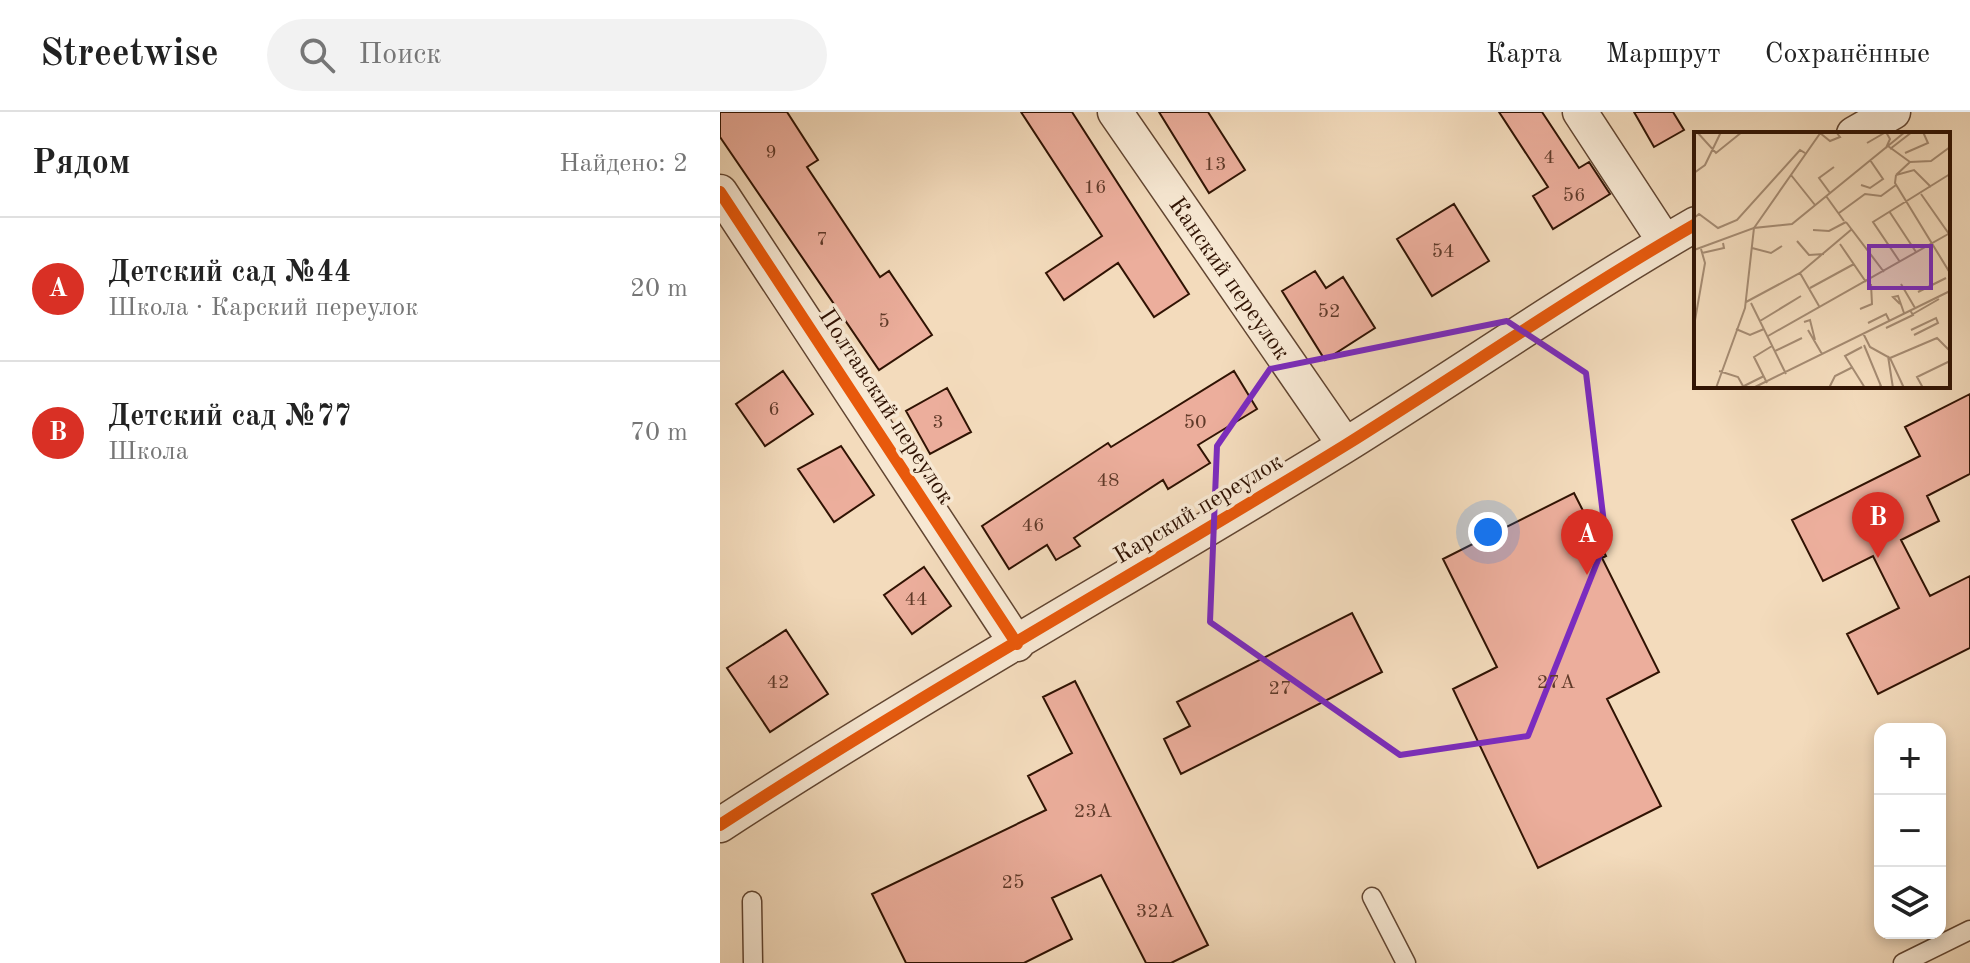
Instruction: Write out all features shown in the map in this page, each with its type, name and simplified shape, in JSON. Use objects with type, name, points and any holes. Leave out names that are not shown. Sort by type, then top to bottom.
[{"type":"street","name":"Канский переулок","points":[[1115,112],[1345,445]]},
{"type":"street","points":[[1580,112],[1665,242]]},
{"type":"street","points":[[1858,132],[1893,112]]},
{"type":"street","name":"Полтавский переулок","points":[[720,192],[1017,644]]},
{"type":"street","name":"Карский переулок","points":[[720,825],[860,734],[1017,644],[1345,445],[1694,225]]},
{"type":"lane","points":[[1372,897],[1406,963]]},
{"type":"lane","points":[[752,901],[753,963]]},
{"type":"lane","points":[[1914,961],[1970,930]]},
{"type":"highlighted area","points":[[1507,321],[1586,373],[1606,540],[1528,736],[1400,755],[1210,622],[1217,446],[1270,369]]},
{"type":"building","points":[[720,112],[787,112],[818,160],[807,167],[880,277],[889,271],[932,335],[879,370],[720,137]]},
{"type":"building","points":[[1021,112],[1072,112],[1189,294],[1154,317],[1118,263],[1064,300],[1046,273],[1102,236]]},
{"type":"building","points":[[1159,112],[1208,112],[1245,170],[1209,193]]},
{"type":"building","points":[[1499,112],[1542,112],[1579,168],[1589,162],[1610,194],[1553,229],[1533,196],[1548,187]]},
{"type":"building","points":[[1634,112],[1673,112],[1684,130],[1654,147]]},
{"type":"building","points":[[1454,204],[1489,261],[1432,296],[1397,239]]},
{"type":"building","points":[[1315,271],[1326,288],[1343,277],[1375,328],[1325,360],[1282,291]]},
{"type":"building","points":[[783,371],[813,414],[765,446],[736,404]]},
{"type":"building","points":[[1234,371],[1257,409],[1198,445],[1210,463],[1168,489],[1163,480],[1074,538],[1080,546],[1056,560],[1047,545],[1009,569],[982,526],[1108,443],[1111,447]]},
{"type":"building","points":[[947,388],[971,432],[930,454],[906,411]]},
{"type":"building","points":[[1970,394],[1970,474],[1927,496],[1939,521],[1901,540],[1930,596],[1970,576],[1970,648],[1878,694],[1847,634],[1899,608],[1873,556],[1823,581],[1792,520],[1920,456],[1905,427]]},
{"type":"building","points":[[841,446],[874,495],[834,522],[798,469]]},
{"type":"building","points":[[1574,493],[1606,556],[1602,558],[1659,672],[1607,699],[1661,806],[1538,868],[1453,689],[1497,667],[1443,559]]},
{"type":"building","points":[[924,567],[951,606],[912,634],[884,595]]},
{"type":"building","points":[[1352,613],[1382,672],[1181,774],[1164,739],[1190,726],[1177,702]]},
{"type":"building","points":[[786,630],[828,694],[770,732],[727,668]]},
{"type":"building","points":[[1075,681],[1208,945],[1171,963],[1146,963],[1101,875],[1052,898],[1072,939],[1024,963],[906,963],[872,894],[1046,810],[1028,776],[1072,753],[1043,697]]},
{"type":"cycle path","points":[[720,192],[1017,644]]},
{"type":"cycle path","points":[[720,825],[874,728],[1344,446],[1694,225]]},
{"type":"place","name":"Детский сад №77","points":[[1878,558]]},
{"type":"place","name":"Детский сад №44","points":[[1587,575]]}]
